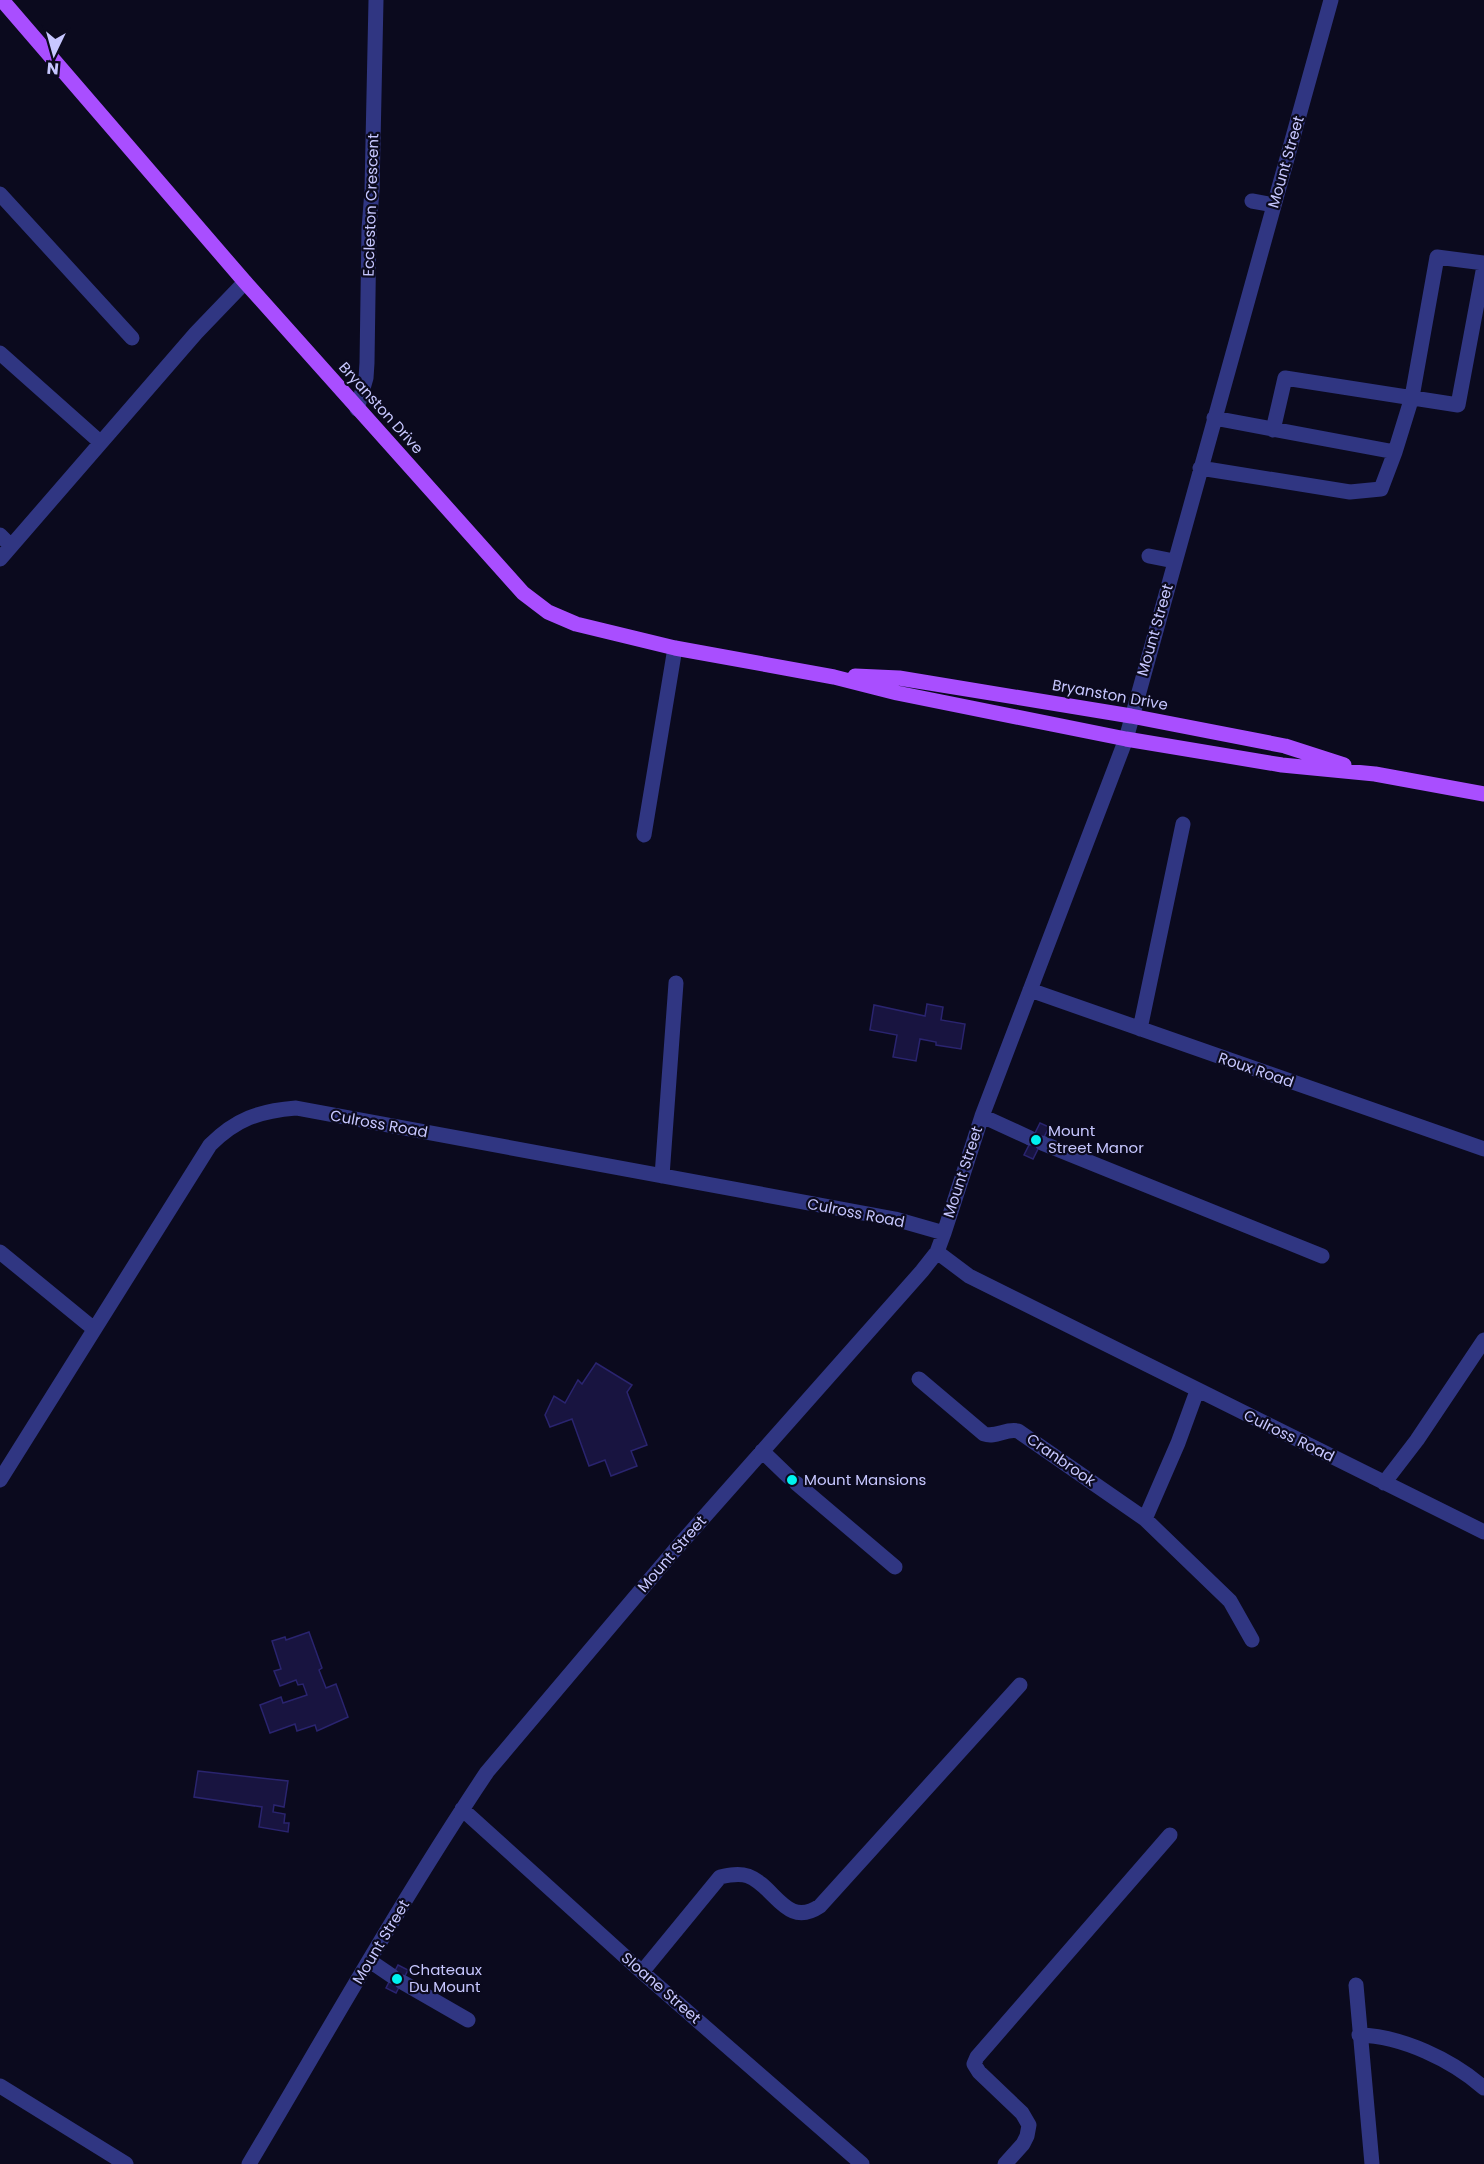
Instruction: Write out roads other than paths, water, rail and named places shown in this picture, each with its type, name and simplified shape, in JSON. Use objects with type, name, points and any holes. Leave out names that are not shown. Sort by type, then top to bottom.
[{"type":"main road","name":"Bryanston Drive","points":[[2,0],[357,409],[523,593],[548,612],[576,624],[675,648],[834,677],[897,693],[1126,739],[1282,765],[1375,774],[1484,794]]},
{"type":"main road","name":"Bryanston Drive","points":[[834,677],[899,678],[1131,716],[1285,746],[1375,774]]},
{"type":"street","name":"Eccleston Crescent","points":[[357,409],[368,363],[369,229],[372,190],[376,0]]},
{"type":"street","name":"Mount Street","points":[[249,2164],[462,1809],[487,1772],[674,1551],[937,1252],[982,1116],[1126,739],[1331,0]]},
{"type":"street","points":[[0,194],[132,338]]},
{"type":"street","points":[[1252,201],[1274,205]]},
{"type":"street","points":[[1200,468],[1350,492],[1381,489],[1412,397],[1437,257],[1484,265],[1458,405],[1412,397],[1285,378],[1273,430]]},
{"type":"street","points":[[0,559],[6,541],[100,442],[196,333],[245,282]]},
{"type":"street","points":[[0,353],[100,442]]},
{"type":"street","points":[[1214,418],[1395,452]]},
{"type":"street","points":[[1149,556],[1174,561]]},
{"type":"street","points":[[644,834],[675,648]]},
{"type":"street","points":[[1140,1029],[1183,824]]},
{"type":"street","points":[[662,1176],[676,983]]},
{"type":"street","name":"Roux Road","points":[[1029,990],[1484,1149]]},
{"type":"street","name":"Culross Road","points":[[0,1480],[210,1145],[223,1132],[250,1116],[261,1113],[296,1108],[895,1219],[944,1233]]},
{"type":"street","points":[[982,1116],[1322,1256]]},
{"type":"street","points":[[0,1252],[94,1329]]},
{"type":"street","name":"Culross Road","points":[[937,1252],[969,1276],[1484,1532]]},
{"type":"street","points":[[1384,1483],[1417,1440],[1484,1340]]},
{"type":"street","name":"Cranbrook","points":[[919,1379],[984,1434],[993,1436],[1006,1430],[1018,1431],[1145,1519],[1230,1601],[1252,1640]]},
{"type":"street","points":[[1145,1519],[1178,1443],[1197,1391]]},
{"type":"street","points":[[762,1451],[895,1567]]},
{"type":"street","points":[[642,1971],[720,1877],[731,1874],[749,1877],[788,1909],[797,1912],[810,1913],[820,1906],[1020,1685]]},
{"type":"street","name":"Sloane Street","points":[[462,1809],[862,2164]]},
{"type":"street","points":[[1005,2164],[1023,2144],[1029,2125],[1022,2113],[979,2072],[974,2064],[977,2057],[1170,1835]]},
{"type":"street","points":[[370,1961],[468,2020]]},
{"type":"street","points":[[1356,1984],[1372,2164]]},
{"type":"street","points":[[1359,2035],[1389,2038],[1442,2060],[1458,2068],[1484,2088]]},
{"type":"street","points":[[0,2086],[126,2164]]},
{"type":"place","name":"Mount Street Manor","points":[[1036,1140]]},
{"type":"place","name":"Mount Mansions","points":[[792,1480]]},
{"type":"place","name":"Chateaux Du Mount","points":[[397,1979]]}]
